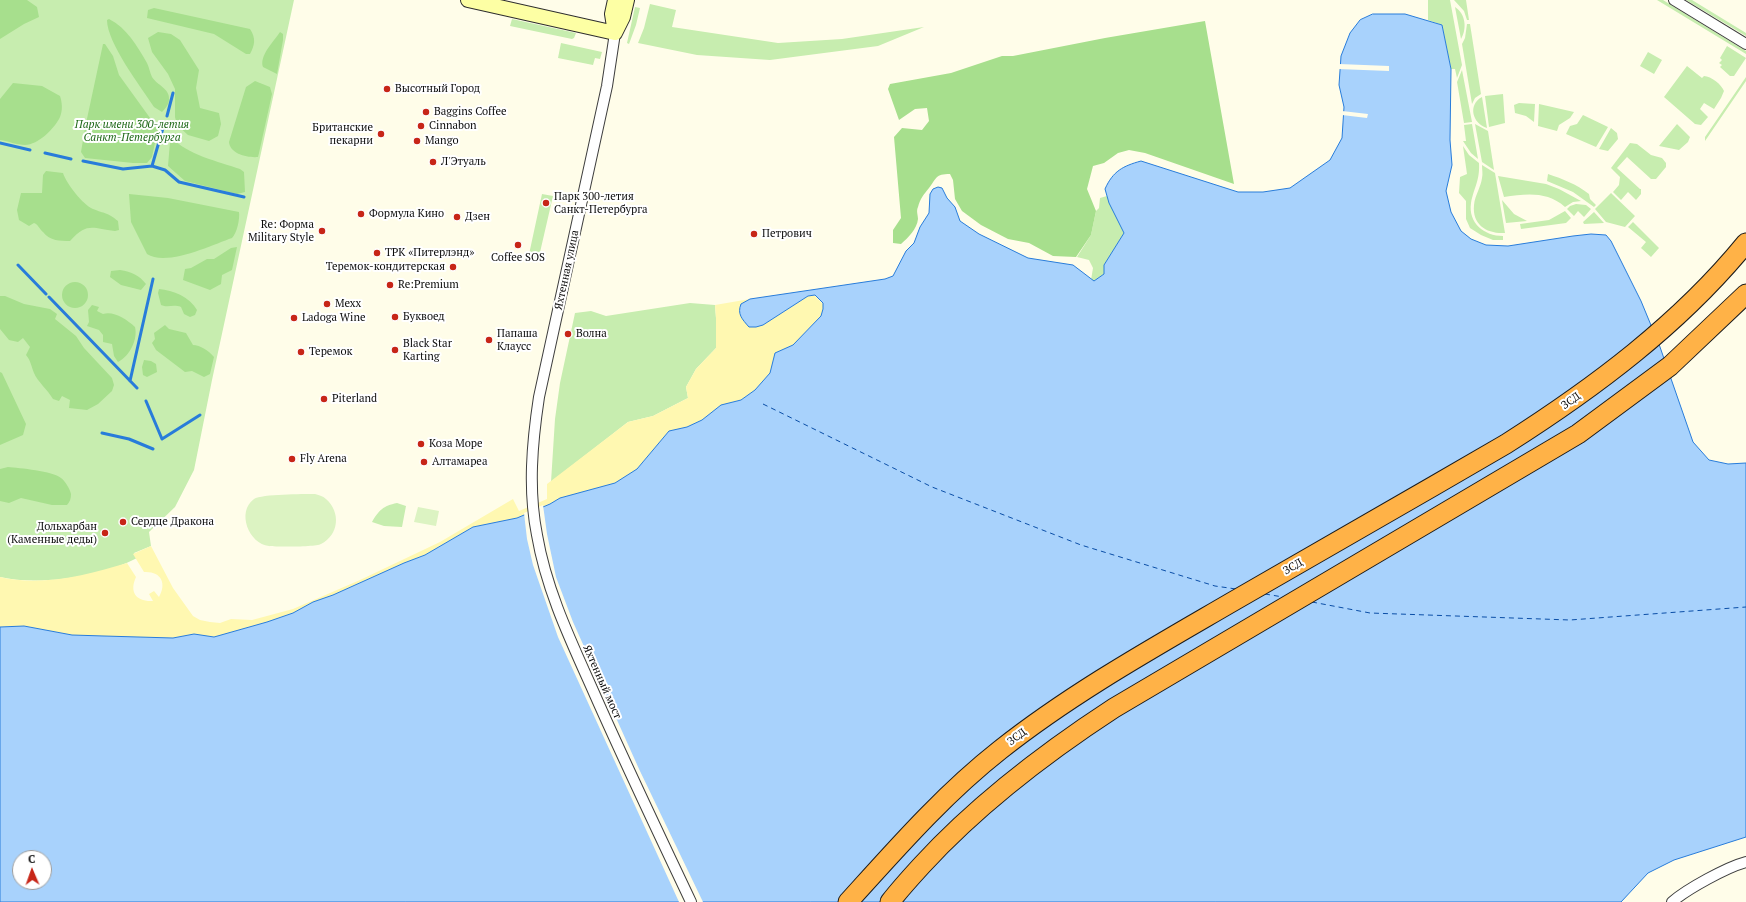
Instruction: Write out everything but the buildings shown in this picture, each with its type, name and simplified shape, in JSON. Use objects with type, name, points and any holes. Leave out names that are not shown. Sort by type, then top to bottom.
[{"type":"highway","name":"ЗСД","points":[[848,902],[907,837],[965,779],[999,750],[1044,717],[1120,668],[1506,444],[1554,414],[1645,343],[1692,303],[1746,243]]},
{"type":"highway","points":[[890,902],[942,843],[967,819],[1064,740],[1114,708],[1578,434],[1625,401],[1670,366],[1746,294]]},
{"type":"street","points":[[468,0],[615,33]]},
{"type":"street","name":"Яхтенная улица","points":[[533,459],[533,438],[539,397],[607,86],[615,33],[612,14],[615,0]]},
{"type":"street","name":"Яхтенная улица","points":[[615,33],[623,17],[627,0]]},
{"type":"street","points":[[1674,0],[1746,44]]},
{"type":"street","name":"Яхтенный мост","points":[[533,459],[533,498],[536,534],[542,561],[556,604],[609,729],[691,902]]},
{"type":"street","points":[[1672,902],[1712,877],[1736,865],[1746,862]]},
{"type":"green space","name":"Парк имени 300-летия Санкт-Петербурга","points":[[0,0],[294,0],[194,470],[175,507],[149,532],[151,546],[134,553],[137,558],[122,565],[88,575],[51,580],[16,580],[0,577]]},
{"type":"green space","points":[[0,0],[27,0],[37,7],[39,17],[24,24],[0,39]]},
{"type":"green space","points":[[1428,0],[1450,0],[1462,65],[1457,78],[1455,69],[1451,69],[1442,25],[1428,20]]},
{"type":"green space","points":[[1454,0],[1466,0],[1469,20],[1467,20],[1464,11]]},
{"type":"green space","points":[[1657,0],[1663,0],[1746,51],[1746,54]]},
{"type":"green space","points":[[1686,0],[1692,0],[1746,33],[1746,36]]},
{"type":"green space","points":[[650,4],[676,10],[672,27],[778,43],[842,39],[924,27],[878,46],[770,60],[697,55],[638,43],[644,28]]},
{"type":"green space","points":[[635,7],[640,8],[629,44],[627,43]]},
{"type":"green space","points":[[1455,7],[1459,10],[1465,26],[1461,39]]},
{"type":"green space","points":[[154,8],[250,29],[254,38],[252,51],[250,54],[246,54],[214,34],[147,18],[148,10]]},
{"type":"green space","points":[[109,19],[121,27],[131,38],[147,63],[152,77],[167,92],[169,96],[168,103],[162,112],[154,107],[118,52],[108,30],[107,20]]},
{"type":"green space","points":[[512,19],[576,33],[572,39],[510,26]]},
{"type":"green space","points":[[1205,21],[1234,184],[1145,153],[1129,150],[1118,153],[1104,163],[1093,166],[1087,189],[1096,211],[1091,235],[1076,257],[1053,256],[1029,243],[1008,239],[981,225],[962,211],[955,199],[953,180],[950,174],[942,175],[935,179],[921,199],[917,210],[917,223],[912,233],[901,244],[893,243],[893,230],[901,218],[894,137],[902,128],[922,130],[929,121],[927,108],[915,109],[899,120],[888,89],[890,84],[951,73],[1002,56],[1013,56],[1105,38]]},
{"type":"green space","points":[[1467,24],[1470,24],[1481,94],[1475,98],[1472,104],[1462,44],[1465,38]]},
{"type":"green space","points":[[158,32],[171,34],[180,40],[199,70],[196,88],[200,108],[219,113],[221,124],[218,136],[209,141],[188,135],[177,125],[175,117],[175,89],[168,74],[152,52],[148,38]]},
{"type":"green space","points":[[280,32],[283,34],[283,40],[277,74],[263,67],[262,63],[265,53]]},
{"type":"green space","points":[[561,43],[602,52],[600,59],[595,58],[593,65],[558,58]]},
{"type":"green space","points":[[103,44],[105,44],[113,56],[119,75],[158,129],[152,157],[147,163],[85,158],[81,152]]},
{"type":"green space","points":[[1727,46],[1746,58],[1734,76],[1730,76],[1720,67],[1722,65],[1719,63],[1722,60],[1720,58]]},
{"type":"green space","points":[[1648,52],[1662,60],[1654,74],[1640,66]]},
{"type":"green space","points":[[1687,66],[1702,78],[1707,76],[1716,81],[1724,91],[1714,109],[1704,103],[1700,109],[1708,117],[1701,125],[1695,124],[1664,97]]},
{"type":"green space","points":[[1462,70],[1472,122],[1464,123],[1457,82]]},
{"type":"green space","points":[[1746,77],[1746,81],[1705,141],[1705,137]]},
{"type":"green space","points":[[255,81],[270,87],[272,94],[258,157],[245,156],[236,152],[230,146],[229,142],[246,87]]},
{"type":"green space","points":[[13,83],[42,86],[61,98],[62,112],[58,121],[46,135],[30,144],[22,145],[0,140],[0,99]]},
{"type":"green space","points":[[1503,94],[1505,123],[1489,127],[1485,96]]},
{"type":"green space","points":[[1482,97],[1487,128],[1478,123],[1475,119],[1473,109],[1477,100]]},
{"type":"green space","points":[[1519,103],[1535,104],[1534,122],[1526,116],[1515,113],[1514,105]]},
{"type":"green space","points":[[1539,104],[1574,112],[1570,118],[1559,125],[1557,131],[1538,126]]},
{"type":"green space","points":[[1583,115],[1608,127],[1596,147],[1566,134],[1570,126],[1577,124]]},
{"type":"green space","points":[[1472,124],[1478,159],[1471,153],[1463,141],[1466,141],[1464,125]]},
{"type":"green space","points":[[1475,124],[1488,131],[1494,170],[1482,162]]},
{"type":"green space","points":[[1677,124],[1690,137],[1688,142],[1679,150],[1659,146]]},
{"type":"green space","points":[[1611,128],[1617,133],[1618,139],[1608,151],[1599,149]]},
{"type":"green space","points":[[173,138],[186,149],[194,153],[240,169],[244,172],[245,192],[237,194],[185,181],[168,166],[170,142]]},
{"type":"green space","points":[[1630,143],[1637,144],[1651,155],[1662,158],[1666,163],[1666,167],[1656,179],[1651,179],[1627,157],[1617,168],[1641,189],[1641,194],[1636,200],[1628,192],[1621,200],[1613,192],[1619,185],[1620,177],[1611,168]]},
{"type":"green space","points":[[1463,146],[1469,155],[1479,163],[1478,179],[1471,203],[1472,217],[1484,231],[1490,234],[1503,236],[1503,240],[1493,240],[1481,235],[1470,228],[1466,219],[1466,201],[1459,193],[1460,177],[1467,174]]},
{"type":"green space","points":[[1482,165],[1495,173],[1505,233],[1487,230],[1478,223],[1475,218],[1474,205],[1481,181]]},
{"type":"green space","points":[[46,171],[63,173],[75,193],[89,207],[118,221],[119,230],[115,231],[90,228],[81,231],[70,241],[59,241],[46,235],[36,224],[34,223],[29,226],[19,220],[17,210],[21,193],[42,193],[43,175]]},
{"type":"green space","points":[[1548,174],[1569,182],[1584,190],[1589,194],[1590,199],[1596,205],[1594,207],[1573,192],[1547,181]]},
{"type":"green space","points":[[1498,176],[1546,184],[1581,201],[1573,202],[1565,207],[1551,198],[1544,196],[1520,195],[1504,197]]},
{"type":"green space","points":[[1611,193],[1635,216],[1625,227],[1606,222],[1595,209]]},
{"type":"green space","points":[[129,194],[168,198],[239,212],[237,229],[232,238],[201,250],[189,254],[165,258],[155,257],[147,254],[131,222]]},
{"type":"green space","points":[[542,194],[553,196],[538,261],[528,259]]},
{"type":"green space","points":[[1107,196],[1124,233],[1104,265],[1104,274],[1094,281],[1091,280],[1093,268],[1089,260],[1077,257],[1091,235],[1096,211],[1099,208],[1100,198]]},
{"type":"green space","points":[[1502,200],[1514,214],[1527,221],[1506,223]]},
{"type":"green space","points":[[1576,204],[1586,205],[1591,209],[1584,217],[1578,211],[1574,216],[1567,209]]},
{"type":"green space","points":[[1565,211],[1571,218],[1566,223],[1521,229],[1520,224],[1549,220]]},
{"type":"green space","points":[[1594,212],[1604,223],[1584,224],[1583,222]]},
{"type":"green space","points":[[1633,222],[1659,248],[1651,257],[1641,248],[1646,242],[1628,227]]},
{"type":"green space","points":[[237,247],[232,270],[222,275],[221,284],[210,290],[183,280],[185,269],[191,268],[207,259],[214,259],[231,248]]},
{"type":"green space","points":[[120,270],[135,274],[146,284],[141,290],[121,285],[110,277],[111,271]]},
{"type":"green space","points":[[75,282],[84,286],[88,295],[84,304],[75,308],[66,304],[62,295],[66,286]]},
{"type":"green space","points":[[159,289],[170,291],[186,298],[197,310],[195,315],[190,317],[184,314],[181,307],[161,305],[158,293]]},
{"type":"green space","points":[[0,296],[5,296],[24,304],[50,309],[57,314],[55,319],[76,336],[84,348],[112,378],[114,385],[112,391],[98,404],[87,410],[69,408],[70,400],[62,396],[59,401],[53,399],[35,376],[30,361],[26,355],[30,347],[23,338],[18,342],[9,340],[0,329]]},
{"type":"green space","points":[[690,303],[715,305],[716,348],[696,369],[686,387],[688,398],[653,416],[628,422],[551,482],[555,419],[560,383],[575,313],[591,311],[606,316]]},
{"type":"green space","points":[[92,305],[99,307],[97,311],[103,314],[107,313],[120,316],[135,327],[136,332],[132,347],[126,356],[118,362],[114,356],[112,344],[103,342],[103,335],[99,330],[87,326],[89,322],[88,310]]},
{"type":"green space","points":[[165,325],[169,329],[186,333],[193,345],[201,347],[214,357],[210,374],[204,377],[192,371],[185,372],[156,350],[152,343],[155,339],[154,333]]},
{"type":"green space","points":[[144,360],[151,361],[156,364],[157,372],[147,377],[143,375],[142,367]]},
{"type":"green space","points":[[0,372],[2,373],[26,424],[23,435],[0,445]]},
{"type":"green space","points":[[8,467],[51,473],[61,478],[70,490],[71,495],[69,503],[67,505],[52,505],[21,498],[9,503],[0,501],[0,469]]},
{"type":"green space","points":[[315,494],[322,496],[331,504],[336,517],[336,523],[331,535],[321,544],[288,547],[269,546],[256,540],[247,527],[246,512],[249,505],[258,497]]},
{"type":"green space","points":[[397,503],[406,506],[402,527],[384,526],[372,522],[382,509]]},
{"type":"green space","points":[[418,507],[439,511],[436,526],[414,522]]},
{"type":"sand","points":[[814,295],[823,304],[821,316],[793,345],[775,353],[770,373],[755,390],[741,400],[721,405],[702,420],[687,427],[669,431],[637,469],[615,483],[560,498],[550,504],[517,518],[473,527],[425,555],[333,595],[313,602],[293,613],[214,637],[194,634],[173,638],[72,635],[24,626],[0,627],[0,577],[32,581],[48,580],[96,572],[127,563],[136,577],[133,587],[138,598],[153,601],[149,594],[154,591],[159,597],[162,587],[161,579],[155,574],[144,572],[133,554],[151,546],[173,588],[193,616],[200,620],[220,623],[231,619],[252,620],[293,609],[360,580],[440,542],[513,499],[519,511],[547,499],[547,484],[628,422],[653,416],[688,398],[686,387],[696,369],[716,348],[715,305],[750,299],[741,304],[756,327],[763,325],[808,296]]},
{"type":"water","points":[[1373,14],[1405,14],[1442,25],[1451,69],[1450,140],[1452,165],[1446,191],[1451,212],[1461,231],[1471,239],[1486,245],[1508,246],[1573,236],[1591,234],[1606,235],[1611,241],[1641,301],[1660,347],[1693,442],[1709,460],[1728,464],[1746,463],[1746,837],[1674,860],[1648,873],[1621,902],[0,902],[0,627],[24,626],[72,635],[173,638],[194,634],[214,637],[293,613],[313,602],[333,595],[425,555],[473,527],[517,518],[550,504],[560,498],[615,483],[637,469],[669,431],[687,427],[702,420],[721,405],[741,400],[755,390],[770,373],[775,353],[793,345],[821,316],[823,309],[823,303],[815,295],[808,296],[763,325],[749,327],[742,319],[740,314],[741,304],[750,299],[885,279],[893,276],[906,251],[914,243],[920,227],[929,213],[930,194],[933,189],[938,187],[942,188],[947,198],[955,207],[960,221],[979,234],[1028,258],[1073,265],[1094,281],[1104,274],[1104,265],[1124,233],[1109,203],[1105,189],[1111,178],[1124,167],[1141,161],[1238,192],[1263,192],[1290,188],[1330,160],[1342,138],[1344,107],[1339,85],[1341,56],[1350,33],[1360,20]]},
{"type":"pier","points":[[1339,64],[1389,66],[1389,71],[1338,69]]},
{"type":"pier","points":[[1342,111],[1368,114],[1367,118],[1342,115]]},
{"type":"pier","points":[[543,505],[547,534],[556,577],[573,622],[639,769],[703,902],[679,902],[558,637],[533,565],[527,539],[524,513]]},
{"type":"waterway","points":[[167,116],[173,93]]},
{"type":"waterway","points":[[152,166],[163,128]]},
{"type":"waterway","points":[[0,143],[30,150]]},
{"type":"waterway","points":[[45,153],[71,159]]},
{"type":"waterway","points":[[83,161],[123,169],[152,166],[165,170],[179,182],[244,197]]},
{"type":"waterway","points":[[18,265],[46,294]]},
{"type":"waterway","points":[[130,381],[153,279]]},
{"type":"waterway","points":[[49,297],[137,388]]},
{"type":"waterway","points":[[146,401],[162,439],[200,415]]},
{"type":"waterway","points":[[102,433],[129,439],[153,449]]},
{"type":"ferry route","points":[[763,404],[932,487],[1081,545],[1215,586],[1236,589]]},
{"type":"ferry route","points":[[1265,594],[1283,597]]},
{"type":"ferry route","points":[[1312,602],[1370,613],[1570,620],[1746,607]]},
{"type":"place","name":"Высотный Город","points":[[387,89]]},
{"type":"place","name":"Baggins Coffee","points":[[426,112]]},
{"type":"place","name":"Cinnabon","points":[[421,126]]},
{"type":"place","name":"Британские пекарни","points":[[381,134]]},
{"type":"place","name":"Mango","points":[[417,141]]},
{"type":"place","name":"Л'Этуаль","points":[[433,162]]},
{"type":"place","name":"Парк 300-летия Санкт-Петербурга","points":[[546,203]]},
{"type":"place","name":"Формула Кино","points":[[361,214]]},
{"type":"place","name":"Дзен","points":[[457,217]]},
{"type":"place","name":"Re: Форма Military Style","points":[[322,231]]},
{"type":"place","name":"Петрович","points":[[754,234]]},
{"type":"place","name":"Coffee SOS","points":[[518,245]]},
{"type":"place","name":"ТРК «Питерлэнд»","points":[[377,253]]},
{"type":"place","name":"Теремок-кондитерская","points":[[453,267]]},
{"type":"place","name":"Re:Premium","points":[[390,285]]},
{"type":"place","name":"Mexx","points":[[327,304]]},
{"type":"place","name":"Буквоед","points":[[395,317]]},
{"type":"place","name":"Ladoga Wine","points":[[294,318]]},
{"type":"place","name":"Волна","points":[[568,334]]},
{"type":"place","name":"Папаша Клаусс","points":[[489,340]]},
{"type":"place","name":"Black Star Karting","points":[[395,350]]},
{"type":"place","name":"Теремок","points":[[301,352]]},
{"type":"place","name":"Piterland","points":[[324,399]]},
{"type":"place","name":"Коза Море","points":[[421,444]]},
{"type":"place","name":"Fly Arena","points":[[292,459]]},
{"type":"place","name":"Алтамареа","points":[[424,462]]},
{"type":"place","name":"Сердце Дракона","points":[[123,522]]},
{"type":"place","name":"Дольхарбан (Каменные деды)","points":[[105,533]]}]
